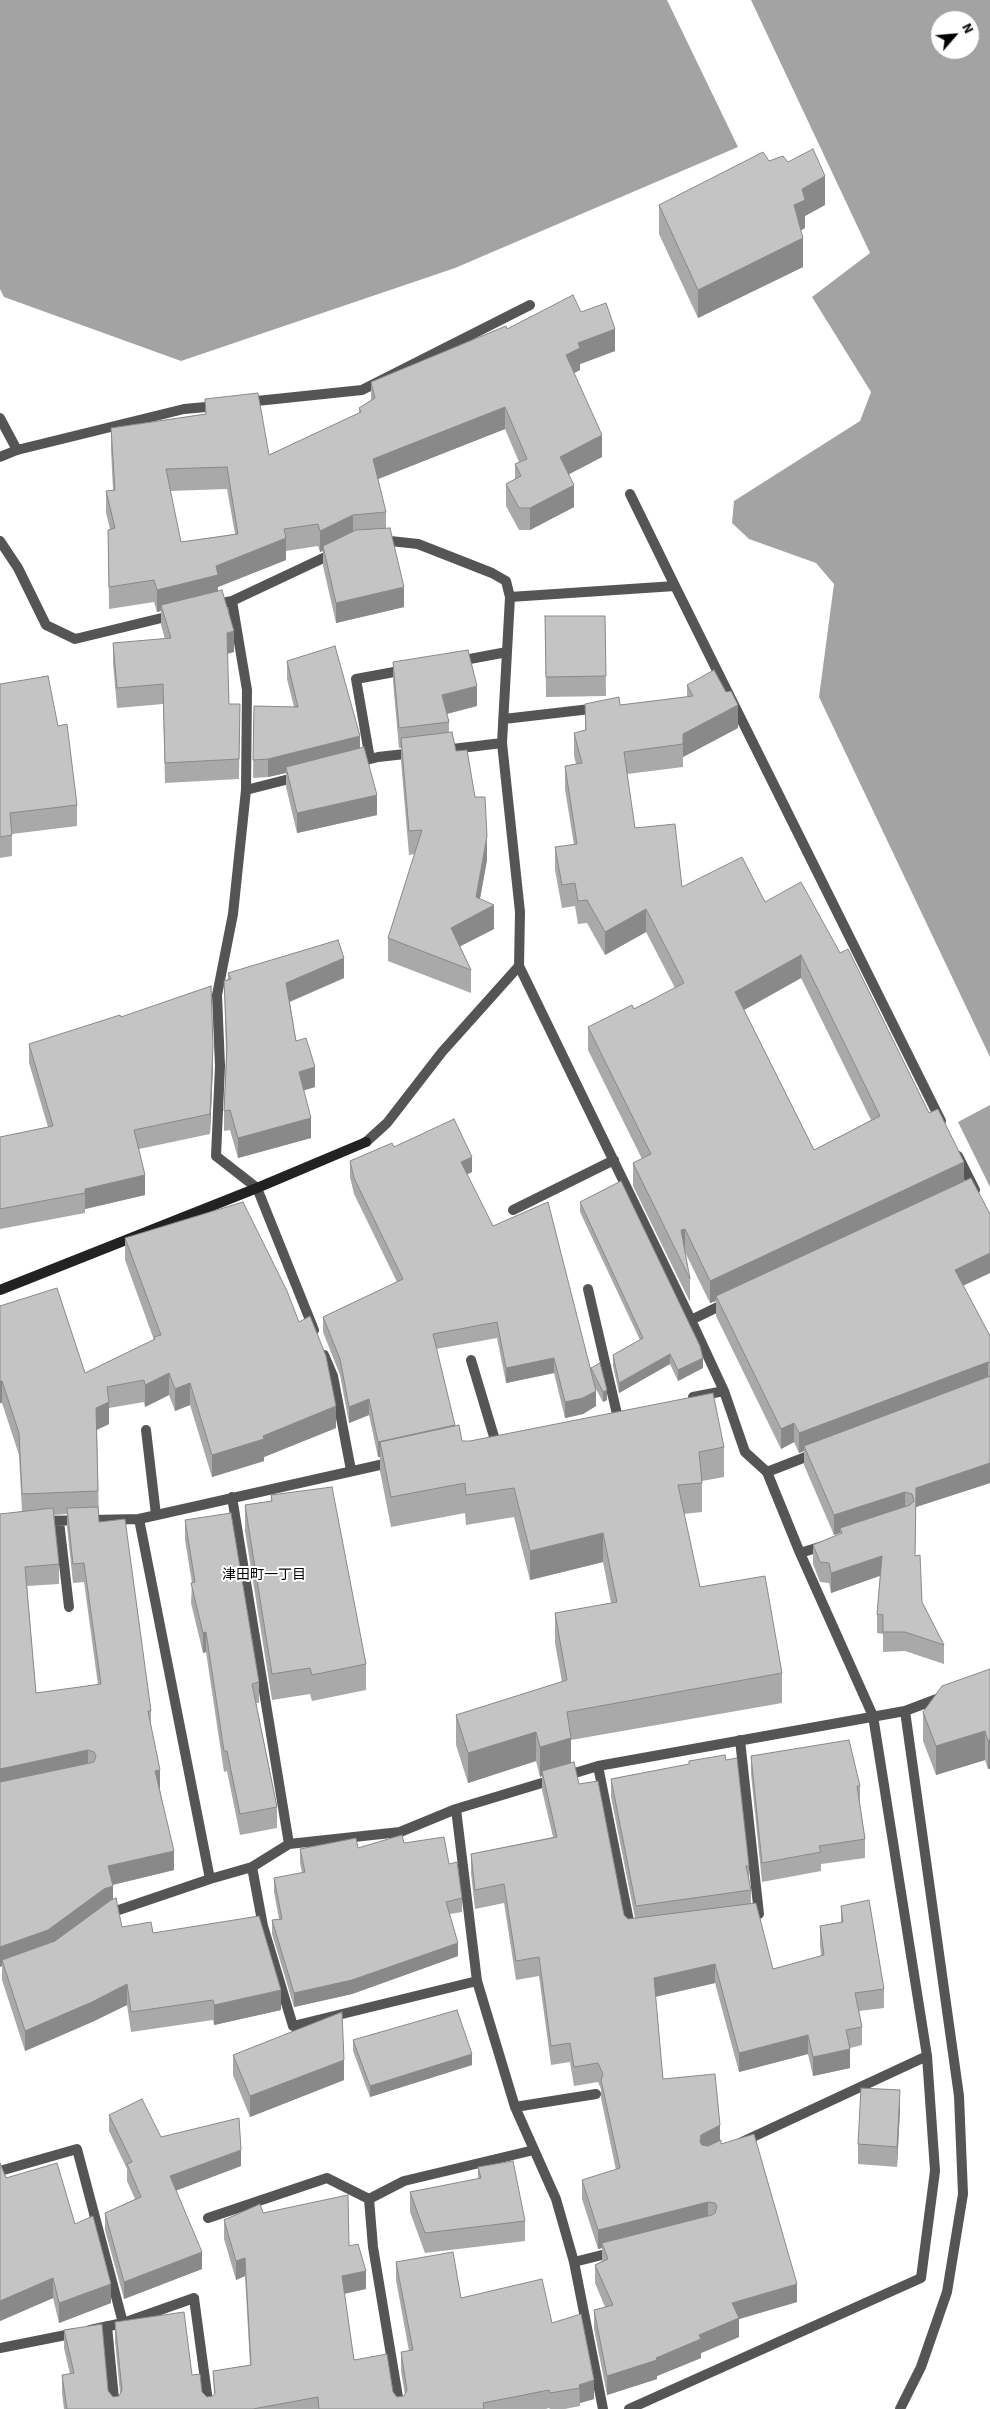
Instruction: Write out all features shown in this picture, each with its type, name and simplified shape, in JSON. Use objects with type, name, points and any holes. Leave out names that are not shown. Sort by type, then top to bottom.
[{"type":"street","points":[[0,457],[17,450],[184,409],[362,390],[530,305]]},
{"type":"street","points":[[0,418],[17,450]]},
{"type":"street","points":[[630,494],[950,1139],[972,1192]]},
{"type":"street","points":[[0,541],[18,568],[46,625],[75,638],[186,612]]},
{"type":"street","points":[[373,541],[418,544],[492,573],[506,581],[510,597],[502,743],[520,912],[520,966],[724,1391],[745,1452],[767,1472],[800,1553],[873,1716],[927,2056],[935,2171],[921,2278],[628,2409]]},
{"type":"street","points":[[204,607],[232,600],[345,548]]},
{"type":"street","points":[[510,597],[675,586]]},
{"type":"street","points":[[232,600],[247,690],[246,790],[233,914],[217,995],[220,1066],[216,1156],[257,1188],[332,1376],[351,1470]]},
{"type":"street","points":[[450,662],[507,652]]},
{"type":"street","points":[[370,760],[356,679],[412,669]]},
{"type":"street","points":[[504,719],[608,707]]},
{"type":"street","points":[[341,766],[431,751],[502,743]]},
{"type":"street","points":[[246,790],[303,776]]},
{"type":"street","points":[[0,1290],[257,1188],[366,1142],[387,1123],[442,1052],[520,966]]},
{"type":"street","points":[[513,1210],[614,1160]]},
{"type":"street","points":[[588,1289],[617,1414]]},
{"type":"street","points":[[691,1320],[735,1299]]},
{"type":"street","points":[[471,1360],[495,1440]]},
{"type":"street","points":[[685,1399],[724,1391]]},
{"type":"street","points":[[146,1430],[156,1515]]},
{"type":"street","points":[[767,1472],[823,1451]]},
{"type":"street","points":[[29,1522],[139,1519],[399,1460]]},
{"type":"street","points":[[232,1497],[289,1844]]},
{"type":"street","points":[[139,1519],[210,1879]]},
{"type":"street","points":[[59,1521],[69,1607]]},
{"type":"street","points":[[800,1553],[836,1542]]},
{"type":"street","points":[[101,1919],[108,1914],[210,1879],[252,1868],[289,1844],[400,1832],[456,1809],[598,1766],[905,1711],[956,1692]]},
{"type":"street","points":[[900,2409],[921,2367],[947,2292],[963,2194],[960,2096],[905,1711]]},
{"type":"street","points":[[732,1918],[760,1914],[740,1740]]},
{"type":"street","points":[[598,1766],[631,1932],[640,1931]]},
{"type":"street","points":[[456,1809],[477,1981],[515,2107],[556,2199],[574,2262],[602,2409]]},
{"type":"street","points":[[252,1868],[263,1926],[293,2026],[477,1981]]},
{"type":"street","points":[[732,2146],[927,2056]]},
{"type":"street","points":[[515,2107],[596,2094]]},
{"type":"street","points":[[0,2171],[77,2149],[123,2323]]},
{"type":"street","points":[[369,2198],[404,2181],[534,2150]]},
{"type":"street","points":[[208,2218],[327,2178],[369,2198]]},
{"type":"street","points":[[369,2198],[373,2247],[400,2409]]},
{"type":"street","points":[[574,2262],[623,2249]]},
{"type":"street","points":[[0,2348],[123,2323],[194,2298],[209,2409]]},
{"type":"street","points":[[107,2326],[114,2409]]},
{"type":"shaded area","points":[[0,0],[667,0],[738,147],[455,268],[181,361],[4,297],[0,289]]},
{"type":"shaded area","points":[[751,0],[990,0],[990,1057],[819,697],[834,584],[816,563],[749,539],[732,523],[734,501],[860,421],[871,392],[812,297],[870,253]]},
{"type":"shaded area","points":[[990,1105],[990,1187],[958,1122]]},
{"type":"building","points":[[813,149],[825,176],[802,189],[805,200],[794,205],[803,238],[698,290],[659,205],[763,152],[769,161],[783,156],[788,162]]},
{"type":"building","points":[[573,295],[581,312],[606,303],[615,329],[578,343],[580,348],[566,355],[602,435],[560,457],[574,485],[530,508],[519,508],[506,484],[521,476],[515,464],[527,459],[505,407],[373,459],[386,512],[353,515],[320,531],[318,524],[284,529],[286,538],[216,566],[218,575],[157,590],[154,580],[109,587],[108,530],[115,528],[106,491],[115,490],[111,428],[206,414],[205,399],[258,393],[269,455],[361,412],[359,408],[375,398],[371,382],[506,326],[507,329]],"holes":[[[227,467],[238,534],[181,542],[166,469]]]},
{"type":"building","points":[[390,528],[404,587],[336,603],[323,546],[356,530]]},
{"type":"building","points":[[222,590],[234,631],[227,633],[229,704],[240,704],[239,759],[165,763],[163,684],[117,688],[113,643],[171,638],[161,605]]},
{"type":"building","points":[[545,616],[605,616],[606,676],[546,677]]},
{"type":"building","points":[[335,646],[360,736],[268,759],[253,760],[254,706],[298,707],[287,661]]},
{"type":"building","points":[[468,650],[477,686],[442,695],[449,722],[399,728],[393,662]]},
{"type":"building","points":[[714,670],[726,692],[731,691],[738,705],[683,734],[683,744],[624,752],[635,828],[675,824],[682,887],[742,857],[765,902],[801,882],[840,953],[848,949],[929,1113],[938,1109],[964,1162],[710,1281],[685,1229],[681,1230],[690,1279],[633,1163],[651,1154],[588,1027],[632,1005],[634,1009],[684,983],[646,909],[605,932],[587,900],[578,901],[575,883],[562,885],[555,847],[577,844],[565,766],[582,763],[574,733],[586,730],[585,704],[619,697],[620,705],[693,696],[687,685]],"holes":[[[801,955],[880,1116],[814,1150],[735,992]]]},
{"type":"building","points":[[48,676],[58,726],[67,724],[77,805],[10,813],[12,835],[0,837],[0,684]]},
{"type":"building","points":[[452,732],[456,751],[467,750],[475,797],[485,797],[487,836],[476,897],[494,905],[451,928],[471,970],[388,938],[422,830],[409,831],[401,738]]},
{"type":"building","points":[[364,747],[377,795],[297,813],[286,767]]},
{"type":"building","points":[[338,940],[344,958],[286,983],[296,1041],[306,1038],[315,1067],[299,1072],[311,1118],[238,1138],[230,1110],[224,1111],[227,1046],[224,981],[231,979],[228,973]]},
{"type":"building","points":[[211,986],[213,1046],[210,1114],[134,1130],[145,1175],[85,1189],[85,1193],[0,1209],[0,1137],[53,1126],[29,1044],[120,1015],[121,1017]]},
{"type":"building","points":[[454,1119],[472,1157],[461,1162],[493,1226],[548,1202],[596,1391],[583,1398],[565,1402],[554,1358],[506,1368],[497,1322],[433,1334],[455,1425],[378,1442],[369,1399],[349,1407],[340,1359],[323,1317],[403,1279],[354,1178],[350,1161],[392,1143],[394,1147]]},
{"type":"building","points":[[971,1178],[990,1214],[990,1253],[955,1270],[990,1336],[990,1363],[988,1362],[799,1433],[794,1423],[781,1429],[716,1296]]},
{"type":"building","points":[[621,1181],[700,1346],[703,1358],[678,1370],[670,1354],[619,1383],[613,1355],[643,1338],[580,1202]]},
{"type":"building","points":[[243,1202],[287,1291],[299,1322],[310,1316],[326,1356],[336,1406],[263,1436],[264,1439],[212,1455],[190,1383],[175,1389],[169,1373],[145,1385],[144,1380],[107,1387],[109,1402],[96,1408],[98,1491],[22,1494],[19,1433],[2,1381],[0,1381],[0,1306],[57,1288],[85,1373],[161,1335],[125,1238]]},
{"type":"building","points":[[600,1363],[607,1390],[603,1392],[591,1368]]},
{"type":"building","points":[[990,1376],[990,1463],[916,1488],[915,1556],[920,1555],[922,1602],[944,1645],[905,1632],[883,1632],[883,1615],[877,1614],[882,1556],[831,1573],[829,1563],[820,1562],[813,1545],[842,1533],[840,1528],[910,1505],[914,1501],[912,1494],[905,1492],[834,1515],[804,1446]]},
{"type":"building","points":[[713,1393],[724,1447],[699,1452],[702,1483],[678,1485],[700,1587],[765,1576],[782,1673],[567,1712],[571,1738],[540,1747],[536,1732],[468,1753],[456,1715],[567,1680],[555,1613],[617,1602],[603,1533],[530,1551],[514,1488],[466,1495],[465,1483],[391,1497],[380,1442],[459,1425],[462,1441],[470,1441]]},
{"type":"building","points":[[332,1487],[366,1664],[312,1675],[310,1668],[272,1674],[245,1505],[272,1501],[271,1495]]},
{"type":"building","points":[[98,1507],[99,1522],[125,1519],[151,1711],[148,1711],[160,1770],[155,1771],[174,1851],[108,1866],[113,1886],[104,1889],[48,1930],[0,1947],[0,1782],[94,1762],[96,1756],[94,1752],[88,1750],[0,1769],[0,1514],[53,1508],[59,1564],[25,1567],[36,1693],[101,1684],[84,1563],[73,1564],[67,1508]]},
{"type":"building","points":[[231,1513],[259,1682],[252,1684],[277,1807],[240,1814],[227,1751],[224,1751],[206,1632],[203,1633],[191,1583],[195,1582],[185,1520]]},
{"type":"building","points":[[990,1669],[990,1740],[988,1741],[985,1731],[936,1746],[923,1712],[942,1686]]},
{"type":"building","points":[[849,1740],[860,1786],[857,1786],[865,1839],[819,1846],[821,1852],[762,1863],[751,1756]]},
{"type":"building","points":[[725,1755],[726,1760],[737,1758],[749,1866],[746,1866],[751,1890],[636,1906],[611,1779],[689,1764],[689,1761]]},
{"type":"building","points":[[574,1762],[579,1784],[598,1781],[624,1915],[628,1919],[756,1903],[773,1969],[824,1955],[820,1926],[843,1922],[841,1906],[869,1900],[884,1989],[855,1993],[862,2027],[846,2030],[850,2049],[813,2057],[808,2035],[739,2053],[715,1964],[654,1978],[663,2079],[715,2074],[720,2125],[701,2135],[700,2142],[702,2145],[708,2146],[721,2140],[721,2144],[754,2134],[797,2284],[732,2303],[739,2318],[699,2335],[701,2339],[656,2358],[657,2360],[607,2376],[594,2310],[613,2305],[595,2265],[608,2259],[602,2243],[712,2215],[717,2207],[715,2203],[708,2202],[598,2230],[582,2180],[620,2168],[601,2080],[603,2074],[598,2063],[574,2067],[570,2043],[551,2046],[539,1957],[516,1961],[504,1884],[475,1890],[471,1854],[557,1837],[542,1771]]},
{"type":"building","points":[[402,1835],[404,1843],[444,1837],[449,1864],[457,1862],[462,1898],[446,1902],[458,1943],[352,1980],[294,1993],[272,1920],[282,1919],[274,1878],[305,1872],[300,1849],[356,1838],[358,1848]]},
{"type":"building","points":[[116,1898],[122,1927],[151,1922],[153,1933],[259,1916],[281,1990],[214,2005],[213,2000],[131,2012],[127,1984],[92,2002],[25,2031],[2,1960],[55,1941]]},
{"type":"building","points":[[457,2010],[472,2054],[370,2086],[353,2040]]},
{"type":"building","points":[[342,2012],[344,2060],[250,2096],[233,2055]]},
{"type":"building","points":[[861,2088],[900,2090],[897,2147],[858,2144]]},
{"type":"building","points":[[142,2099],[161,2137],[239,2118],[241,2150],[170,2176],[202,2252],[124,2282],[105,2213],[141,2197],[127,2164],[132,2162],[109,2115]]},
{"type":"building","points":[[513,2161],[525,2221],[425,2233],[410,2192],[481,2178],[478,2167]]},
{"type":"building","points":[[0,2163],[6,2178],[57,2163],[75,2224],[93,2216],[111,2284],[59,2303],[53,2278],[0,2301]]},
{"type":"building","points":[[348,2195],[349,2246],[358,2244],[366,2271],[342,2276],[354,2360],[387,2354],[393,2392],[397,2397],[404,2396],[407,2390],[401,2352],[413,2350],[396,2262],[453,2252],[461,2298],[542,2279],[552,2323],[581,2314],[594,2380],[579,2385],[580,2388],[550,2393],[549,2390],[483,2403],[484,2409],[319,2409],[318,2397],[253,2409],[67,2409],[62,2375],[74,2373],[64,2330],[102,2324],[108,2391],[113,2397],[119,2396],[122,2390],[115,2322],[184,2312],[192,2375],[200,2374],[202,2392],[207,2397],[213,2396],[215,2393],[213,2371],[251,2365],[245,2258],[236,2261],[224,2220],[260,2204],[263,2213]]},
{"type":"district","name":"津田町一丁目","points":[[264,1576]]}]
